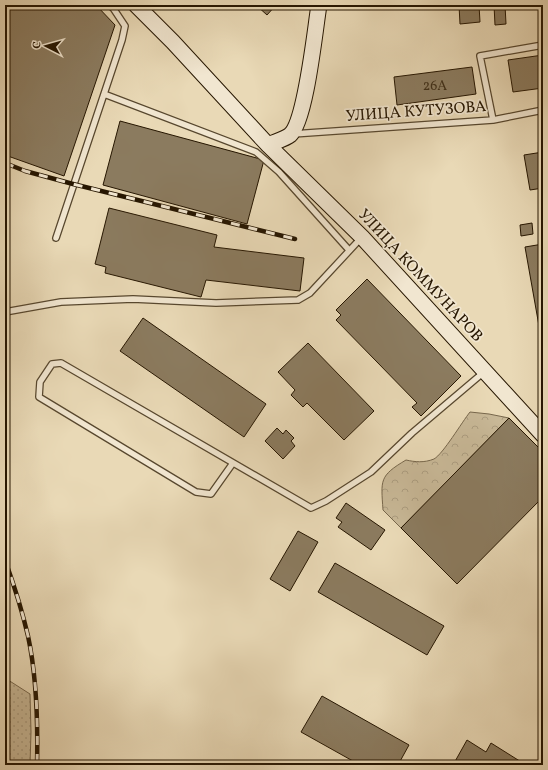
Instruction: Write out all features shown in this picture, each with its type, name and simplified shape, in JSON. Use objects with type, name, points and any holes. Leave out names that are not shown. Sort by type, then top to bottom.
[{"type":"main road","name":"УЛИЦА КОММУНАРОВ","points":[[136,5],[173,42],[268,145],[362,237],[543,435]]},
{"type":"main road","points":[[268,145],[290,135],[298,123],[319,5]]},
{"type":"lane","points":[[56,238],[122,40],[125,26],[113,8],[109,5]]},
{"type":"lane","points":[[493,120],[480,56],[543,45]]},
{"type":"lane","points":[[104,94],[256,152],[279,172],[349,250]]},
{"type":"lane","name":"УЛИЦА КУТУЗОВА","points":[[290,135],[493,120],[543,110]]},
{"type":"lane","points":[[5,312],[60,302],[133,299],[216,303],[298,300],[310,293],[362,237]]},
{"type":"lane","points":[[233,463],[211,494],[196,492],[39,397],[40,382],[52,364],[61,363],[311,508],[326,501],[371,472],[412,433],[484,372]]},
{"type":"green space","points":[[470,412],[509,418],[401,528],[383,510],[382,485],[386,475],[406,460],[420,462],[434,459],[438,456]]},
{"type":"green space","points":[[5,678],[30,694],[30,765],[5,765]]},
{"type":"building","points":[[5,5],[96,5],[115,25],[64,176],[5,155]]},
{"type":"building","points":[[256,5],[276,5],[267,15]]},
{"type":"building","points":[[459,5],[479,5],[480,22],[460,24]]},
{"type":"building","points":[[494,5],[505,5],[506,24],[495,25]]},
{"type":"building","points":[[543,55],[543,88],[513,92],[508,60]]},
{"type":"building","points":[[472,67],[476,94],[397,105],[394,77]]},
{"type":"building","points":[[120,121],[264,160],[247,224],[103,185]]},
{"type":"building","points":[[543,152],[543,188],[530,190],[524,155]]},
{"type":"building","points":[[109,208],[217,235],[214,247],[304,258],[300,291],[206,280],[201,297],[105,273],[106,267],[95,264]]},
{"type":"building","points":[[532,223],[533,234],[521,236],[520,225]]},
{"type":"building","points":[[543,244],[543,325],[539,326],[525,247]]},
{"type":"building","points":[[367,279],[461,376],[421,416],[412,407],[417,403],[336,320],[341,315],[336,310]]},
{"type":"building","points":[[143,318],[266,404],[244,437],[120,351]]},
{"type":"building","points":[[308,343],[374,411],[344,440],[307,403],[303,407],[291,395],[295,390],[278,372]]},
{"type":"building","points":[[509,418],[543,452],[543,497],[457,584],[401,528]]},
{"type":"building","points":[[277,428],[283,434],[286,430],[294,438],[291,441],[295,446],[283,459],[265,441]]},
{"type":"building","points":[[346,503],[385,530],[371,550],[338,527],[342,522],[336,518]]},
{"type":"building","points":[[298,531],[318,542],[290,591],[270,579]]},
{"type":"building","points":[[335,563],[444,626],[427,655],[318,592]]},
{"type":"building","points":[[322,696],[409,745],[398,765],[360,765],[301,732]]},
{"type":"building","points":[[467,740],[486,752],[491,743],[526,765],[453,765]]},
{"type":"railway","points":[[5,163],[25,171],[73,184],[295,239]]},
{"type":"railway","points":[[5,560],[15,588],[31,652],[36,700],[37,765]]}]
